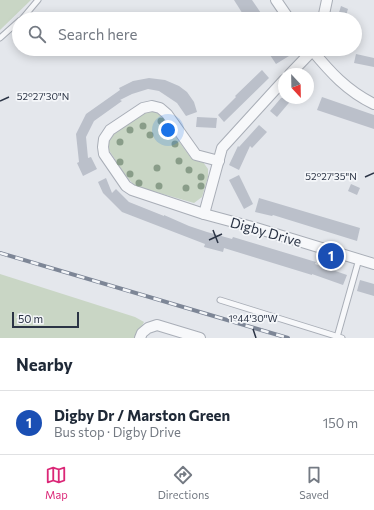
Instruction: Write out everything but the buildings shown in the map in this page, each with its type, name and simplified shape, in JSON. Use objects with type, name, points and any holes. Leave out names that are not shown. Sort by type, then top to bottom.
[{"type":"street","points":[[276,0],[284,12]]},
{"type":"street","points":[[324,12],[327,0]]},
{"type":"street","points":[[295,68],[306,56]]},
{"type":"street","points":[[318,56],[345,86],[374,104]]},
{"type":"street","points":[[204,214],[222,148],[278,87]]},
{"type":"street","name":"Digby Drive","points":[[218,161],[196,155],[167,114],[160,108],[152,106],[143,108],[110,130],[104,139],[104,154],[126,186],[132,190],[204,214],[256,228],[374,264]]},
{"type":"street","points":[[140,338],[142,333],[148,328],[158,325],[200,338]]},
{"type":"lane","points":[[28,12],[38,0]]},
{"type":"lane","points":[[0,38],[12,27]]},
{"type":"lane","points":[[220,300],[340,337],[359,260]]},
{"type":"green space","points":[[0,0],[31,0],[19,12],[12,12],[12,18],[0,30]]},
{"type":"green space","points":[[153,111],[159,114],[191,158],[203,162],[208,169],[208,177],[202,197],[194,203],[135,186],[125,175],[109,150],[109,141],[115,132],[147,112]]},
{"type":"green space","points":[[0,274],[135,317],[144,322],[136,338],[0,338]]},
{"type":"railway","points":[[0,253],[288,338]]},
{"type":"place","name":"Digby Dr / Marston Green","points":[[331,256]]}]
